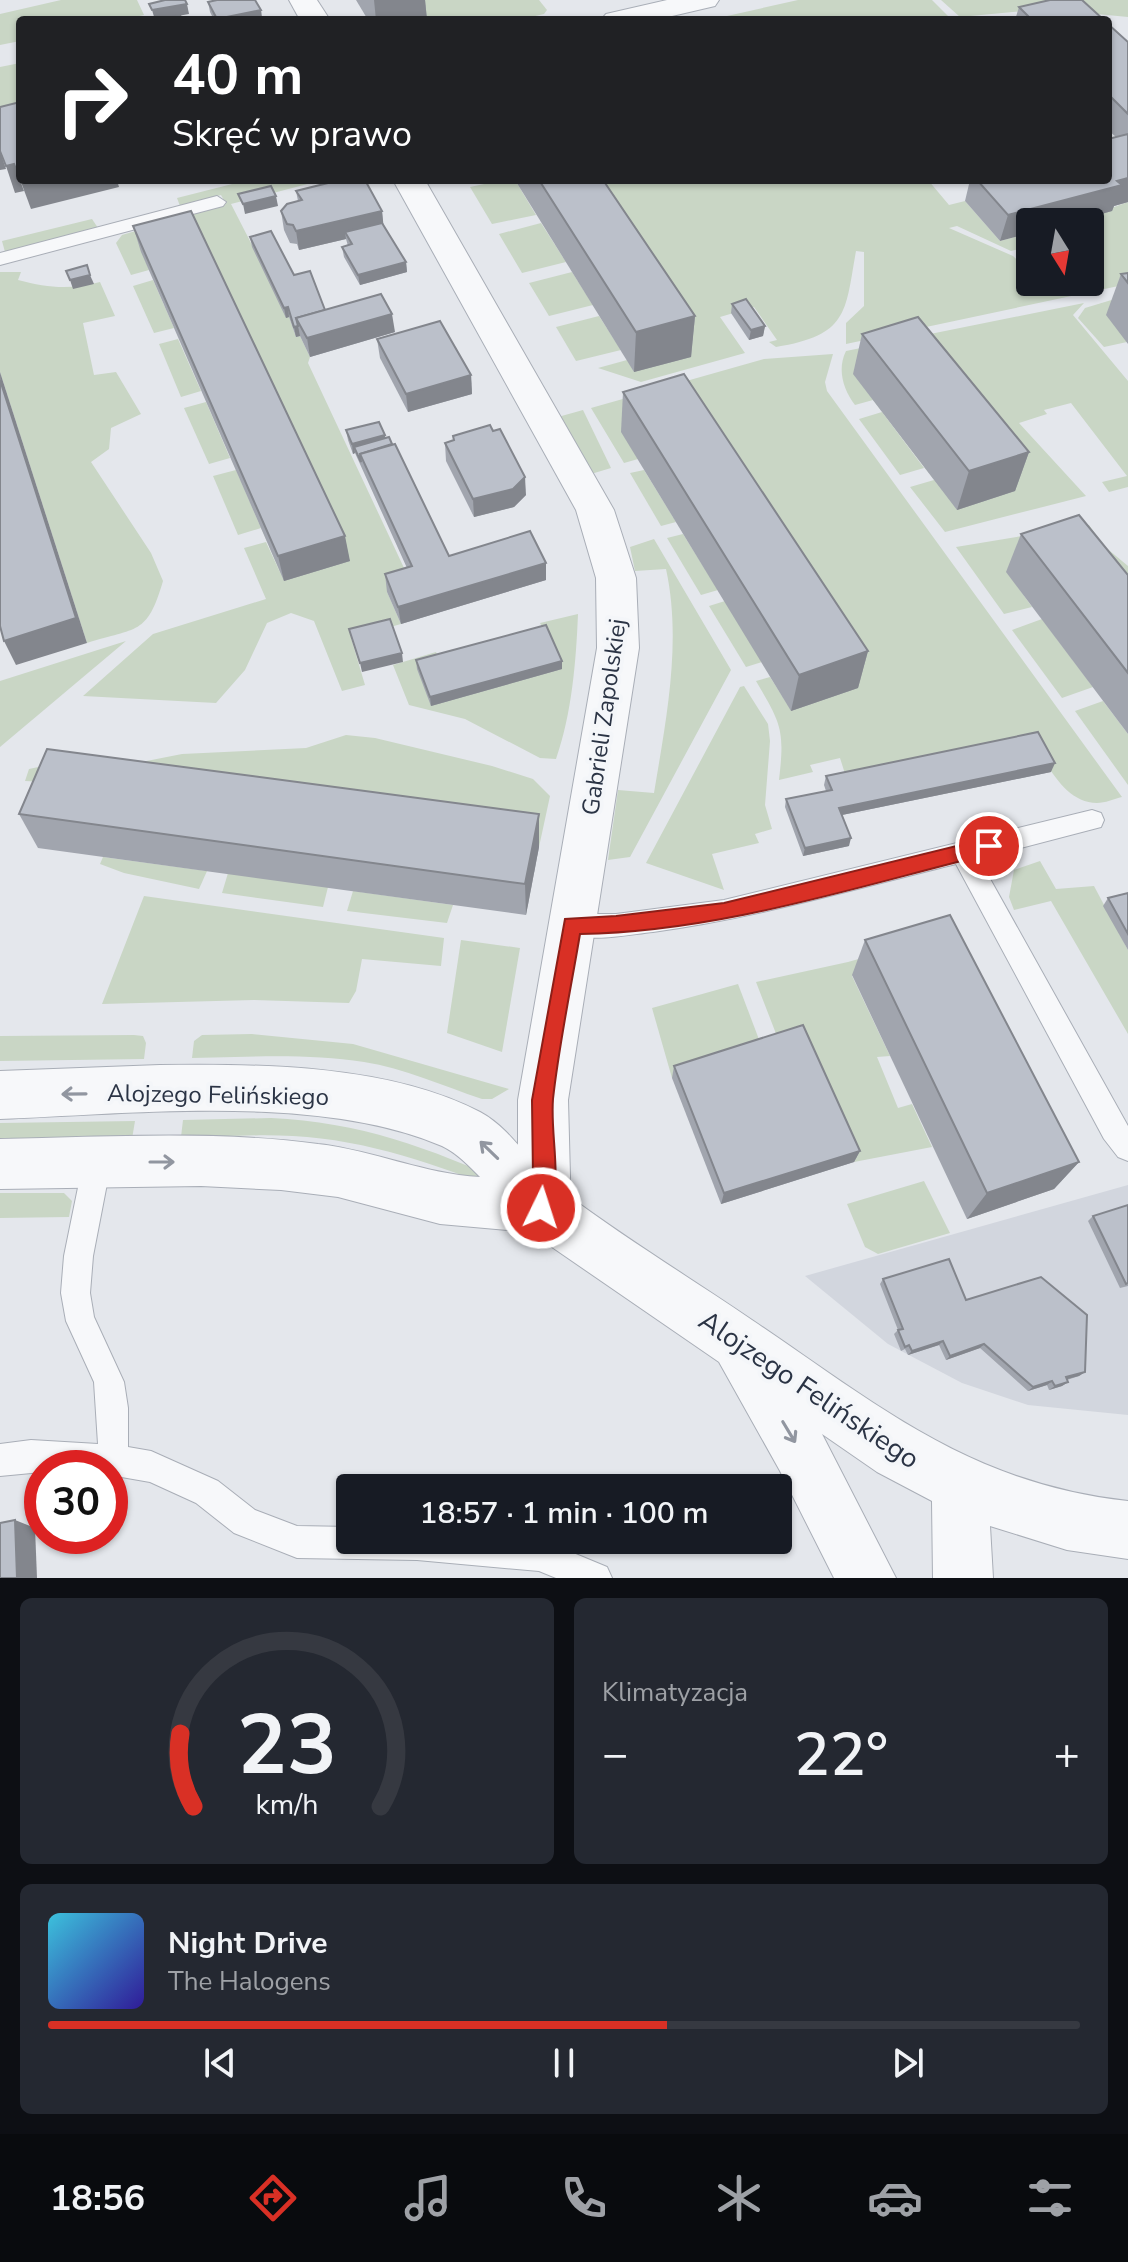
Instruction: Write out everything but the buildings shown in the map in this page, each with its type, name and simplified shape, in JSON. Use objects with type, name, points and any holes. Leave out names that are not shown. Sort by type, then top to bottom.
[{"type":"street","points":[[634,16],[705,0]]},
{"type":"street","name":"Gabrieli Zapolskiej","points":[[411,184],[595,510],[615,558],[620,589],[618,648],[543,1100],[544,1177],[541,1208]]},
{"type":"street","name":"Alojzego Felińskiego","points":[[0,1095],[268,1090],[332,1095],[397,1107],[461,1129],[489,1147],[541,1208],[839,1415],[960,1487],[1076,1523],[1128,1530]]},
{"type":"street","name":"Alojzego Felińskiego","points":[[0,1164],[269,1163],[379,1180],[458,1202],[517,1202],[541,1208]]},
{"type":"street","points":[[734,1341],[800,1451],[866,1578]]},
{"type":"street","points":[[960,1487],[963,1578]]},
{"type":"lane","points":[[0,259],[217,202]]},
{"type":"lane","points":[[571,925],[616,925],[724,911],[1092,820]]},
{"type":"lane","points":[[963,853],[1114,1130],[1128,1147]]},
{"type":"lane","points":[[97,1163],[78,1265],[76,1306],[84,1332],[101,1359],[111,1389],[115,1426],[113,1450]]},
{"type":"lane","points":[[0,1460],[24,1457]]},
{"type":"lane","points":[[128,1463],[151,1467],[207,1492],[245,1522],[297,1542],[417,1544],[539,1555],[596,1578]]},
{"type":"shaded area","points":[[1128,1185],[1128,1415],[1028,1405],[962,1383],[888,1344],[805,1276]]},
{"type":"green space","points":[[61,0],[137,0],[144,15],[16,16],[16,42],[0,45],[0,14]]},
{"type":"green space","points":[[411,0],[539,0],[547,10],[535,16],[421,16]]},
{"type":"green space","points":[[798,0],[932,0],[948,16],[727,16]]},
{"type":"green space","points":[[941,0],[1128,0],[1128,17],[1045,9],[959,16]]},
{"type":"green space","points":[[16,64],[16,123],[0,126],[0,67]]},
{"type":"green space","points":[[232,184],[308,184],[231,204],[289,317],[296,337],[300,336],[310,357],[308,363],[412,585],[387,592],[401,624],[351,638],[365,685],[342,691],[314,621],[291,613],[267,623],[245,670],[216,703],[83,696],[153,634],[266,599],[244,548],[266,542],[284,581],[142,252],[149,270],[131,275],[116,243],[122,235],[226,204],[221,195],[180,206],[177,198]]},
{"type":"green space","points":[[517,184],[536,215],[492,224],[470,187]]},
{"type":"green space","points":[[576,184],[931,184],[949,205],[965,201],[1000,241],[1016,237],[1016,250],[1011,251],[957,226],[949,228],[1016,259],[1016,296],[1072,296],[846,344],[846,323],[864,306],[864,252],[856,251],[845,305],[839,317],[818,336],[776,347],[769,342],[777,340],[754,307],[720,317],[745,353],[641,382],[598,368],[627,360]]},
{"type":"green space","points":[[1128,202],[1128,284],[1104,289],[1104,211]]},
{"type":"green space","points":[[92,219],[98,228],[5,252],[2,241]]},
{"type":"green space","points":[[541,223],[566,262],[522,273],[499,234]]},
{"type":"green space","points":[[0,272],[21,272],[18,280],[49,286],[69,287],[100,282],[115,316],[83,323],[94,375],[116,372],[141,414],[111,428],[109,449],[91,462],[151,553],[163,581],[145,621],[129,631],[87,643],[0,372]]},
{"type":"green space","points":[[572,272],[593,305],[549,316],[529,283]]},
{"type":"green space","points":[[153,280],[174,328],[154,333],[133,286]]},
{"type":"green space","points":[[1128,295],[1127,342],[1104,347],[1078,318],[1085,308]]},
{"type":"green space","points":[[1084,303],[1073,315],[1128,381],[1128,487],[1109,492],[1102,482],[1127,476],[1071,403],[1044,410],[1047,414],[1019,423],[1086,496],[945,532],[910,487],[934,480],[957,510],[873,400],[855,405],[843,379],[842,365],[846,351]]},
{"type":"green space","points":[[599,316],[621,350],[576,361],[556,327]]},
{"type":"green space","points":[[178,339],[201,391],[181,397],[159,344]]},
{"type":"green space","points":[[833,354],[825,382],[827,391],[1122,797],[1097,803],[1075,797],[1058,780],[1034,740],[847,780],[840,758],[810,765],[813,772],[779,780],[779,728],[756,681],[770,677],[791,710],[622,432],[638,459],[624,463],[591,408],[764,359]]},
{"type":"green space","points":[[206,402],[230,458],[209,464],[184,408]]},
{"type":"green space","points":[[583,410],[611,468],[591,474],[558,417]]},
{"type":"green space","points":[[882,412],[924,468],[900,475],[859,419]]},
{"type":"green space","points":[[236,470],[261,528],[238,535],[213,476]]},
{"type":"green space","points":[[644,470],[676,522],[661,526],[630,473]]},
{"type":"green space","points":[[1089,525],[1104,546],[1128,566],[1128,636],[1007,572],[1032,607],[1004,614],[956,547]]},
{"type":"green space","points":[[683,534],[718,590],[701,595],[667,538]]},
{"type":"green space","points":[[654,539],[731,670],[630,857],[608,860],[618,790],[654,793],[667,709],[673,625],[666,569],[635,571],[630,547]]},
{"type":"green space","points":[[725,601],[762,662],[746,667],[709,606]]},
{"type":"green space","points":[[578,614],[572,687],[556,759],[540,758],[465,719],[409,705],[393,665],[436,652],[441,663],[546,634],[540,623]]},
{"type":"green space","points":[[1042,619],[1093,687],[1062,698],[1012,630]]},
{"type":"green space","points":[[126,641],[0,747],[0,681]]},
{"type":"green space","points":[[744,686],[768,724],[770,741],[765,805],[772,829],[755,834],[759,843],[712,854],[724,890],[646,863],[740,687]]},
{"type":"green space","points":[[1103,701],[1128,734],[1128,785],[1075,711]]},
{"type":"green space","points":[[346,735],[375,738],[533,779],[550,796],[539,847],[65,783],[25,781],[29,769],[43,766],[106,769],[182,754],[306,748]]},
{"type":"green space","points":[[103,857],[207,871],[199,889],[124,873],[100,864]]},
{"type":"green space","points":[[1040,861],[1056,889],[1094,886],[1128,950],[1128,1034],[1051,901],[1014,910],[1009,897],[1014,870]]},
{"type":"green space","points":[[228,873],[328,887],[323,907],[222,893]]},
{"type":"green space","points":[[353,891],[453,905],[447,923],[347,911]]},
{"type":"green space","points":[[144,896],[444,938],[441,966],[362,959],[356,991],[349,1003],[254,1000],[102,1004]]},
{"type":"green space","points":[[936,937],[852,976],[890,1056],[877,1057],[898,1108],[912,1104],[932,1147],[854,1162],[780,1044],[756,982],[848,962]]},
{"type":"green space","points":[[461,940],[520,948],[502,1052],[447,1033]]},
{"type":"green space","points":[[738,984],[763,1050],[672,1078],[652,1008]]},
{"type":"green space","points":[[252,1034],[353,1044],[509,1089],[492,1099],[482,1099],[394,1068],[343,1059],[278,1056],[192,1058],[194,1041],[202,1035]]},
{"type":"green space","points":[[0,1036],[143,1036],[146,1043],[144,1059],[0,1061]]},
{"type":"green space","points":[[271,1118],[335,1125],[394,1139],[452,1159],[511,1185],[508,1193],[376,1148],[321,1138],[265,1135],[181,1137],[183,1120]]},
{"type":"green space","points":[[135,1121],[132,1139],[0,1142],[0,1123]]},
{"type":"green space","points":[[924,1181],[950,1233],[878,1254],[865,1247],[847,1204]]},
{"type":"green space","points":[[0,1193],[64,1193],[72,1201],[69,1217],[0,1218]]},
{"type":"route","points":[[541,1208],[544,1177],[543,1100],[571,925],[616,925],[724,911],[989,846]]}]
